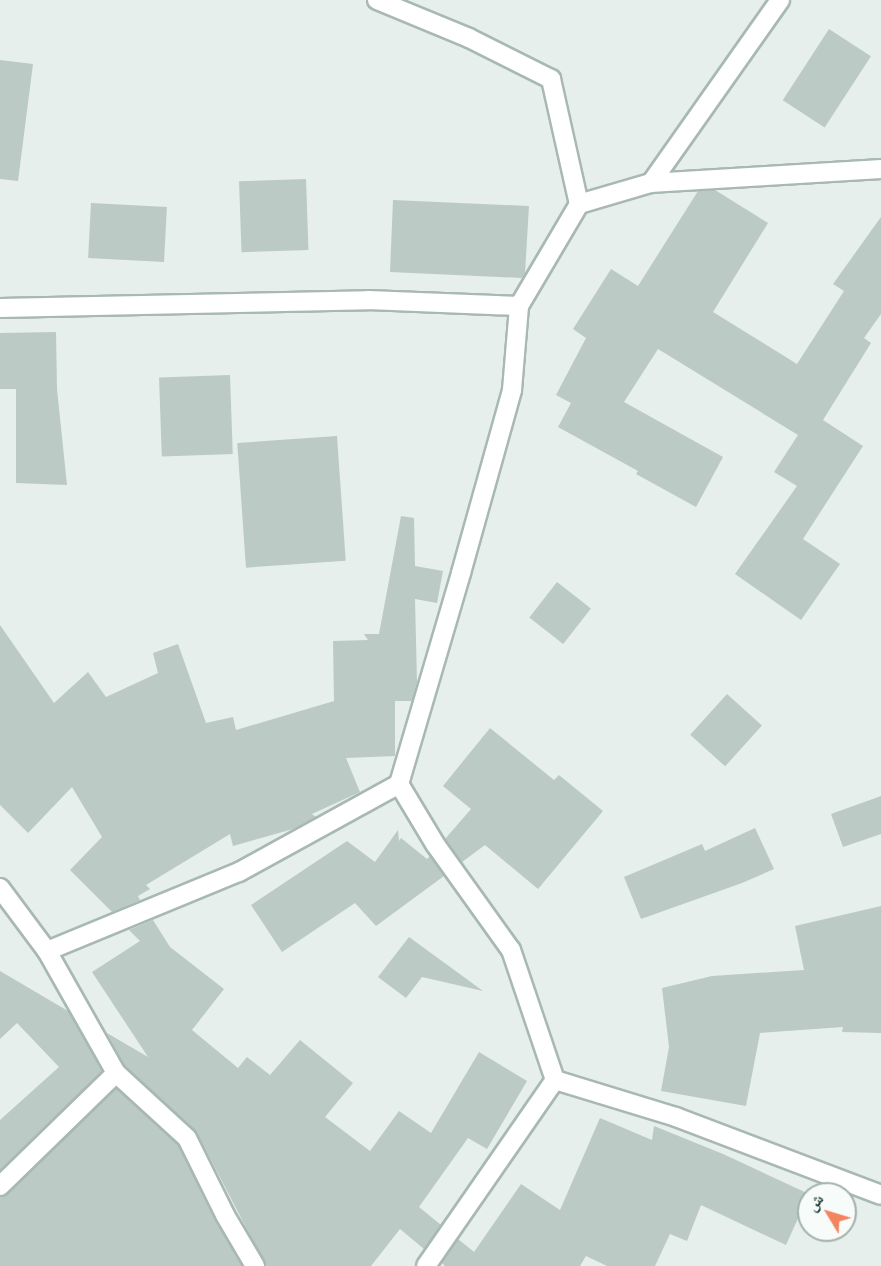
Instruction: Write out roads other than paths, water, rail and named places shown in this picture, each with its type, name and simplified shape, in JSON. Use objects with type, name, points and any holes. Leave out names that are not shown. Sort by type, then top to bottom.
[{"type":"street","points":[[47,951],[239,872],[399,784],[512,390],[519,306],[579,204],[551,80],[469,38],[377,0]]},
{"type":"street","points":[[651,183],[780,0]]},
{"type":"street","points":[[579,204],[651,183],[881,170]]},
{"type":"street","points":[[0,308],[368,300],[519,306]]},
{"type":"street","points":[[399,784],[435,844],[511,950],[555,1080]]},
{"type":"street","points":[[0,888],[47,951],[116,1073],[187,1138],[225,1215],[255,1266]]},
{"type":"street","points":[[0,1186],[116,1073]]},
{"type":"street","points":[[555,1080],[676,1117],[881,1195]]},
{"type":"street","points":[[426,1266],[555,1080]]}]
